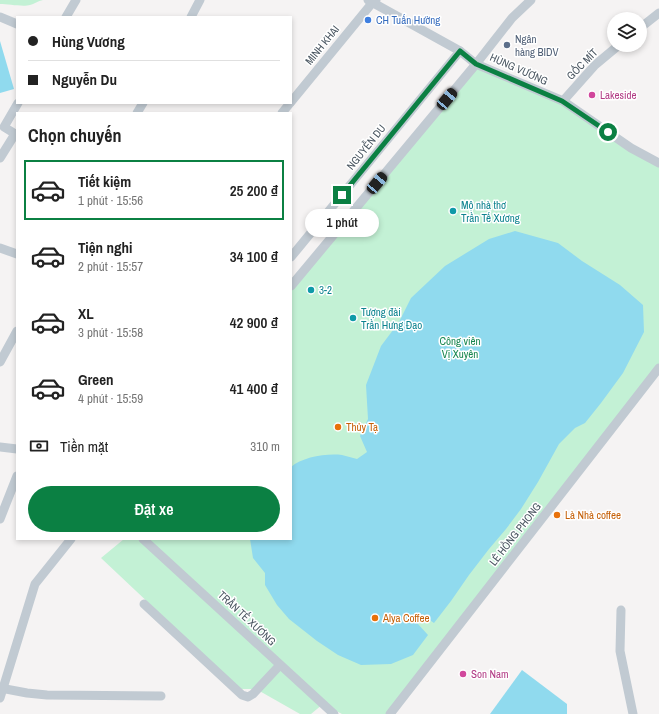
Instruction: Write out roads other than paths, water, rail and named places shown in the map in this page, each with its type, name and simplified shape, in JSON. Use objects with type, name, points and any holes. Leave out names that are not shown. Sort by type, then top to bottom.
[{"type":"street","points":[[67,16],[76,0]]},
{"type":"street","points":[[192,16],[200,0]]},
{"type":"street","points":[[292,285],[476,64],[512,18],[531,0]]},
{"type":"street","name":"HÙNG VƯƠNG","points":[[372,1],[460,51],[476,64],[562,101],[631,148],[659,163]]},
{"type":"street","name":"MINH KHAI","points":[[292,102],[372,1]]},
{"type":"street","points":[[647,22],[659,13]]},
{"type":"street","points":[[0,17],[16,24]]},
{"type":"street","name":"NGUYỄN DU","points":[[292,256],[460,51]]},
{"type":"street","name":"GỐC MÍT","points":[[562,101],[595,64],[610,52]]},
{"type":"street","points":[[0,158],[16,134],[4,127],[17,104]]},
{"type":"street","name":"MINH KHAI","points":[[283,112],[290,104]]},
{"type":"street","points":[[0,248],[16,254]]},
{"type":"street","points":[[0,362],[16,333]]},
{"type":"street","name":"LÊ HỒNG PHONG","points":[[390,714],[659,368]]},
{"type":"street","points":[[0,446],[16,449]]},
{"type":"street","points":[[0,519],[16,479]]},
{"type":"street","points":[[0,698],[1,688],[35,584],[70,540]]},
{"type":"street","name":"TRẦN TẾ XƯƠNG","points":[[144,540],[334,714]]},
{"type":"street","points":[[144,604],[242,695],[248,697],[253,694],[280,664]]},
{"type":"street","points":[[621,610],[620,651],[633,714]]},
{"type":"street","points":[[1,688],[47,695],[161,696]]},
{"type":"water","points":[[0,41],[14,89],[0,93]]},
{"type":"water","points":[[515,231],[558,243],[582,261],[620,285],[643,305],[644,332],[623,373],[585,423],[575,428],[559,444],[521,509],[469,575],[434,623],[425,617],[418,624],[428,635],[413,655],[391,664],[361,665],[338,655],[289,619],[277,605],[265,585],[265,573],[253,558],[250,540],[292,540],[292,466],[315,456],[342,455],[357,459],[367,452],[360,436],[368,419],[366,385],[381,346],[399,322],[411,298],[445,266],[489,239]]},
{"type":"water","points":[[522,670],[567,704],[567,714],[490,714]]},
{"type":"place","name":"CH Tuấn Hường","points":[[368,20]]},
{"type":"place","name":"Ngân hàng BIDV","points":[[507,45]]},
{"type":"place","name":"Lakeside","points":[[592,95]]},
{"type":"place","name":"Mộ nhà thơ Trần Tế Xương","points":[[453,211]]},
{"type":"place","name":"3-2","points":[[311,290]]},
{"type":"place","name":"Tượng đài Trần Hưng Đạo","points":[[353,318]]},
{"type":"place","name":"Thủy Tạ","points":[[338,427]]},
{"type":"place","name":"Là Nhà coffee","points":[[557,515]]},
{"type":"place","name":"Alya Coffee","points":[[375,618]]},
{"type":"place","name":"Son Nam","points":[[463,674]]},
{"type":"park label","name":"Công viên Vị Xuyên","points":[[460,347]]}]
